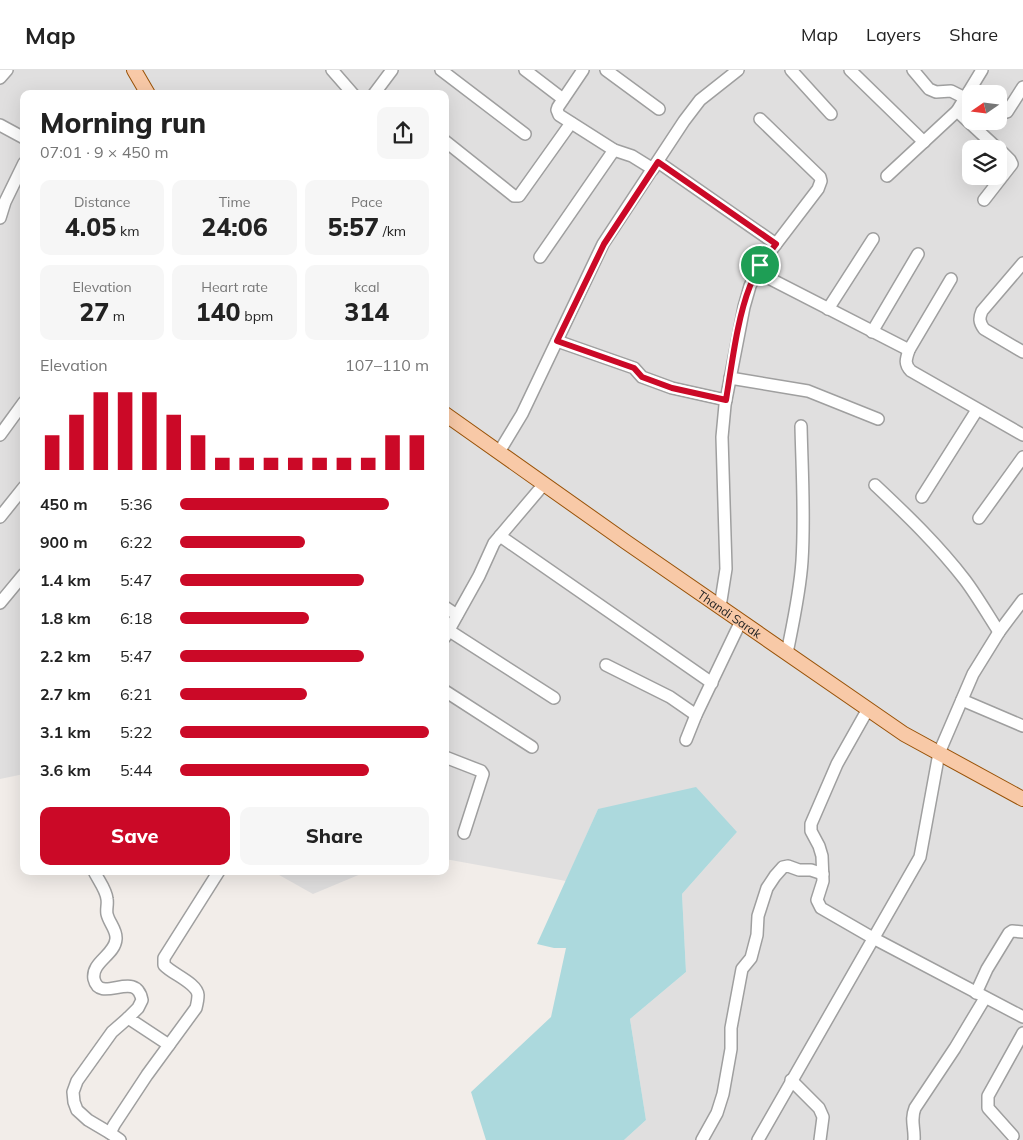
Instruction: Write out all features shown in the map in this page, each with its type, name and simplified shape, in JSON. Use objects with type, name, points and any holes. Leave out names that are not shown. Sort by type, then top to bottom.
[{"type":"main road","points":[[134,70],[146,90]]},
{"type":"main road","name":"Thandi Sarak","points":[[449,417],[904,734],[1023,799]]},
{"type":"street","points":[[0,78],[7,70]]},
{"type":"street","points":[[332,70],[350,90]]},
{"type":"street","points":[[380,90],[392,70]]},
{"type":"street","points":[[441,70],[525,134]]},
{"type":"street","points":[[525,70],[563,100]]},
{"type":"street","points":[[583,70],[558,107],[558,112],[614,150],[655,166],[776,244]]},
{"type":"street","points":[[606,70],[659,109]]},
{"type":"street","points":[[499,452],[522,414],[604,244],[684,120],[700,100],[738,70]]},
{"type":"street","points":[[791,70],[832,114]]},
{"type":"street","points":[[850,70],[924,142]]},
{"type":"street","points":[[973,85],[982,70]]},
{"type":"street","points":[[915,71],[929,89],[936,92],[951,92],[962,97]]},
{"type":"street","points":[[1008,110],[1023,87]]},
{"type":"street","points":[[887,176],[957,111],[962,103]]},
{"type":"street","points":[[957,111],[989,140]]},
{"type":"street","points":[[720,607],[726,569],[722,445],[726,400],[744,307],[750,286],[757,272],[818,189],[821,181],[820,177],[760,119]]},
{"type":"street","points":[[449,144],[514,196],[519,196],[571,122]]},
{"type":"street","points":[[0,125],[20,136]]},
{"type":"street","points":[[540,257],[614,150]]},
{"type":"street","points":[[1007,157],[1012,164],[1007,170]]},
{"type":"street","points":[[0,216],[20,170]]},
{"type":"street","points":[[984,200],[996,185]]},
{"type":"street","points":[[828,309],[873,238]]},
{"type":"street","points":[[872,332],[918,254]]},
{"type":"street","points":[[1022,351],[984,329],[980,324],[979,317],[982,311],[1023,264]]},
{"type":"street","points":[[757,272],[910,350]]},
{"type":"street","points":[[951,280],[910,350],[905,360],[907,367],[1023,436]]},
{"type":"street","points":[[557,341],[634,368],[642,377],[672,388],[726,400]]},
{"type":"street","points":[[730,378],[808,391],[878,419]]},
{"type":"street","points":[[0,435],[20,408]]},
{"type":"street","points":[[922,497],[978,410]]},
{"type":"street","points":[[787,653],[795,615],[802,562],[801,426]]},
{"type":"street","points":[[979,518],[1023,457]]},
{"type":"street","points":[[449,630],[479,576],[490,551],[500,536],[544,484]]},
{"type":"street","points":[[875,485],[913,520],[943,553],[966,582],[999,632]]},
{"type":"street","points":[[0,517],[20,492]]},
{"type":"street","points":[[500,536],[712,683]]},
{"type":"street","points":[[0,603],[20,579]]},
{"type":"street","points":[[758,1140],[920,857],[939,753],[974,674],[999,632],[1023,600]]},
{"type":"street","points":[[449,609],[457,615]]},
{"type":"street","points":[[686,740],[740,621]]},
{"type":"street","points":[[449,635],[554,698]]},
{"type":"street","points":[[606,666],[670,697],[696,715]]},
{"type":"street","points":[[449,694],[532,747]]},
{"type":"street","points":[[962,700],[1023,726]]},
{"type":"street","points":[[868,709],[837,764],[811,824],[811,831],[819,846],[823,874],[823,881],[817,900],[821,908],[873,938],[1023,1017]]},
{"type":"street","points":[[449,758],[481,771],[483,774],[464,833]]},
{"type":"street","points":[[702,1140],[717,1113],[723,1094],[731,1049],[731,1028],[742,969],[751,958],[757,935],[758,916],[768,888],[774,876],[783,867],[788,866],[799,870],[811,870],[823,874]]},
{"type":"street","points":[[96,875],[107,896],[106,912],[116,932],[116,940],[114,946],[94,972],[95,980],[99,987],[105,990],[125,985],[137,990],[142,1000],[138,1008],[112,1032],[82,1074],[73,1092],[77,1110],[88,1120],[120,1140]]},
{"type":"street","points":[[110,1133],[120,1113],[196,1008],[198,995],[194,987],[169,970],[164,965],[164,958],[216,875]]},
{"type":"street","points":[[914,1140],[912,1116],[914,1108],[956,1048],[980,995],[994,955],[1009,933],[1012,931],[1023,932]]},
{"type":"street","points":[[128,1018],[169,1045]]},
{"type":"street","points":[[1013,1136],[988,1108],[987,1102],[988,1096],[1023,1033]]},
{"type":"street","points":[[791,1080],[819,1108],[823,1117],[820,1140]]},
{"type":"shaded area","points":[[0,70],[1023,70],[1023,1140],[624,1140],[646,1120],[630,1019],[686,972],[682,894],[737,832],[598,809],[566,881],[449,860],[449,90],[20,90],[20,775],[0,779]]},
{"type":"shaded area","points":[[279,875],[358,875],[313,894]]},
{"type":"water","points":[[696,787],[737,832],[682,894],[686,972],[630,1019],[646,1120],[624,1140],[486,1140],[471,1092],[551,1017],[566,948],[554,948],[537,944],[598,809]]},
{"type":"route","points":[[658,162],[776,244],[760,265],[750,286],[744,307],[726,400],[672,388],[640,376],[634,368],[557,341],[604,244],[658,162]]}]
